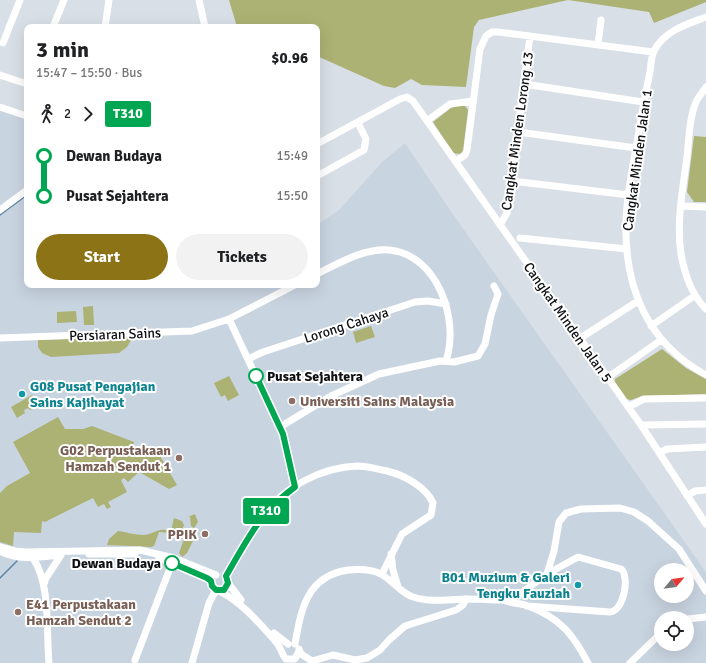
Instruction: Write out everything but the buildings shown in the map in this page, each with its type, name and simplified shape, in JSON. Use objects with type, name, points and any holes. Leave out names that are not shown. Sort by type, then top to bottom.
[{"type":"street","points":[[2,42],[20,0]]},
{"type":"street","points":[[54,24],[64,0]]},
{"type":"street","points":[[105,24],[109,0]]},
{"type":"street","points":[[199,0],[204,24]]},
{"type":"street","points":[[456,161],[463,156],[467,150],[480,49],[486,36],[492,32],[653,52],[666,37],[676,29],[706,17]]},
{"type":"street","points":[[598,44],[600,20]]},
{"type":"street","name":"Cangkat Minden Lorong 13","points":[[500,225],[507,212],[512,181],[530,36]]},
{"type":"street","name":"Cangkat Minden Jalan 1","points":[[653,52],[636,148],[626,220],[630,276],[638,301],[651,326],[661,340],[685,362],[706,376]]},
{"type":"street","points":[[0,75],[24,83]]},
{"type":"street","points":[[524,84],[644,102]]},
{"type":"street","points":[[706,87],[697,100],[691,125],[681,206],[681,253],[694,296],[706,309]]},
{"type":"street","name":"Cangkat Minden Jalan 5","points":[[358,123],[404,97],[413,101],[428,120],[579,339],[641,425],[706,524]]},
{"type":"street","points":[[428,120],[450,104],[458,101],[473,101]]},
{"type":"street","points":[[0,108],[24,115]]},
{"type":"street","points":[[320,142],[358,123],[366,139],[364,150],[320,174]]},
{"type":"street","points":[[518,132],[636,148]]},
{"type":"street","points":[[512,181],[629,195]]},
{"type":"street","points":[[0,210],[24,192]]},
{"type":"street","points":[[681,206],[706,207]]},
{"type":"street","points":[[520,238],[627,249]]},
{"type":"street","points":[[320,273],[355,256],[374,250],[388,250],[410,256],[435,282],[446,304],[450,339],[446,360]]},
{"type":"street","points":[[280,427],[331,396],[368,378],[379,374],[446,360],[454,362],[473,358],[480,354],[488,333],[490,315],[498,294],[494,286]]},
{"type":"street","name":"Persiaran Sains","points":[[0,338],[192,331],[229,319],[289,288]]},
{"type":"street","points":[[651,326],[694,296]]},
{"type":"street","name":"Lorong Cahaya","points":[[248,359],[269,350],[415,302],[423,301],[446,304]]},
{"type":"street","points":[[579,339],[638,301]]},
{"type":"street","points":[[229,319],[286,442],[295,487]]},
{"type":"street","points":[[607,378],[661,340]]},
{"type":"street","points":[[628,407],[644,399],[706,398]]},
{"type":"street","points":[[641,425],[706,424]]},
{"type":"street","points":[[659,452],[667,449],[706,447]]},
{"type":"street","points":[[192,663],[209,603],[217,590],[226,588],[227,580],[265,512],[295,487],[325,473],[355,466],[366,466],[394,472],[421,488],[433,503],[433,512],[402,534],[382,574]]},
{"type":"street","points":[[687,496],[695,492],[706,490]]},
{"type":"street","points":[[547,574],[554,551],[559,522],[566,513],[581,509],[620,508],[634,512],[664,534],[679,549],[706,591]]},
{"type":"street","points":[[0,547],[25,552],[117,549],[145,550],[174,558],[216,575],[222,574],[240,599],[280,640],[294,646],[312,662]]},
{"type":"street","points":[[0,551],[7,555],[33,558],[61,555],[148,555],[189,569],[211,581],[212,586],[232,598],[290,661],[312,662],[333,655],[355,660],[367,658],[380,650],[405,626],[456,610],[463,605],[466,599]]},
{"type":"street","points":[[391,554],[393,570],[398,587]]},
{"type":"street","points":[[44,585],[46,578],[61,555]]},
{"type":"street","points":[[290,661],[306,600],[314,586],[330,575],[354,569],[382,574],[412,596],[423,599],[504,600],[526,605],[610,612],[616,611],[621,605],[626,577],[621,569],[578,557],[547,574],[522,592],[504,600]]},
{"type":"street","points":[[33,558],[40,570],[44,585],[49,663]]},
{"type":"street","points":[[135,660],[172,563]]},
{"type":"street","points":[[211,581],[216,575]]},
{"type":"street","points":[[522,592],[520,599],[526,605],[546,613],[563,625],[588,663]]},
{"type":"street","points":[[694,618],[706,617]]},
{"type":"street","points":[[630,663],[654,640]]},
{"type":"street","points":[[282,651],[294,646]]},
{"type":"shaded area","name":"Universiti Sains Malaysia","points":[[0,103],[24,111],[24,288],[320,288],[320,223],[339,210],[382,162],[405,143],[452,213],[706,572],[706,663],[0,663]]},
{"type":"green space","points":[[229,0],[568,0],[479,20],[474,27],[466,87],[422,85],[411,79],[395,88],[384,86],[320,57],[320,24],[236,24]]},
{"type":"green space","points":[[568,0],[706,0],[706,2],[654,23],[649,12]]},
{"type":"green space","points":[[465,106],[468,110],[463,151],[460,154],[453,153],[433,122],[451,108]]},
{"type":"green space","points":[[694,136],[706,137],[706,202],[694,202],[687,192]]},
{"type":"green space","points":[[93,306],[94,325],[84,325],[83,307]]},
{"type":"green space","points":[[76,311],[77,322],[57,323],[57,312]]},
{"type":"green space","points":[[371,326],[375,337],[356,343],[353,332]]},
{"type":"green space","points":[[133,337],[127,347],[119,353],[51,357],[42,353],[38,347],[38,340]]},
{"type":"green space","points":[[662,349],[686,368],[706,379],[706,394],[642,396],[631,400],[625,399],[614,384],[615,379]]},
{"type":"green space","points":[[229,376],[239,395],[228,401],[225,395],[221,397],[214,383]]},
{"type":"green space","points":[[32,395],[38,406],[30,410],[28,408],[24,410],[25,413],[17,418],[11,407]]},
{"type":"green space","points":[[58,417],[65,429],[83,429],[92,426],[134,442],[134,450],[138,454],[141,452],[143,455],[156,449],[177,485],[169,489],[139,472],[128,482],[124,478],[121,480],[127,492],[108,502],[111,507],[107,509],[104,504],[98,507],[93,498],[45,522],[42,521],[41,533],[14,532],[13,546],[0,542],[0,493],[7,486],[30,473],[13,442]]},
{"type":"green space","points":[[195,514],[198,522],[194,528],[191,526],[190,517],[188,517]]},
{"type":"green space","points":[[174,518],[182,521],[184,525],[179,537],[170,533],[159,532],[154,546],[151,547],[107,545],[109,539],[118,531],[144,535],[159,530],[171,531]]},
{"type":"green space","points":[[188,528],[197,533],[187,553],[182,557],[179,553]]},
{"type":"waterway","points":[[0,215],[24,197]]},
{"type":"waterway","points":[[0,578],[17,561]]},
{"type":"bus line","name":"T310","points":[[172,563],[207,578],[211,581],[213,588],[216,590],[224,590],[228,586],[226,576],[256,524],[274,503],[295,487],[286,442],[256,376]]},
{"type":"place","name":"Pusat Sejahtera","points":[[256,376]]},
{"type":"place","name":"G08 Pusat Pengajian Sains Kajihayat","points":[[22,394]]},
{"type":"place","name":"Universiti Sains Malaysia","points":[[292,401]]},
{"type":"place","name":"G02 Perpustakaan Hamzah Sendut 1","points":[[179,458]]},
{"type":"place","name":"PPIK","points":[[205,534]]},
{"type":"place","name":"Dewan Budaya","points":[[172,563]]},
{"type":"place","name":"B01 Muzium & Galeri Tengku Fauziah","points":[[578,585]]},
{"type":"place","name":"E41 Perpustakaan Hamzah Sendut 2","points":[[18,612]]}]
